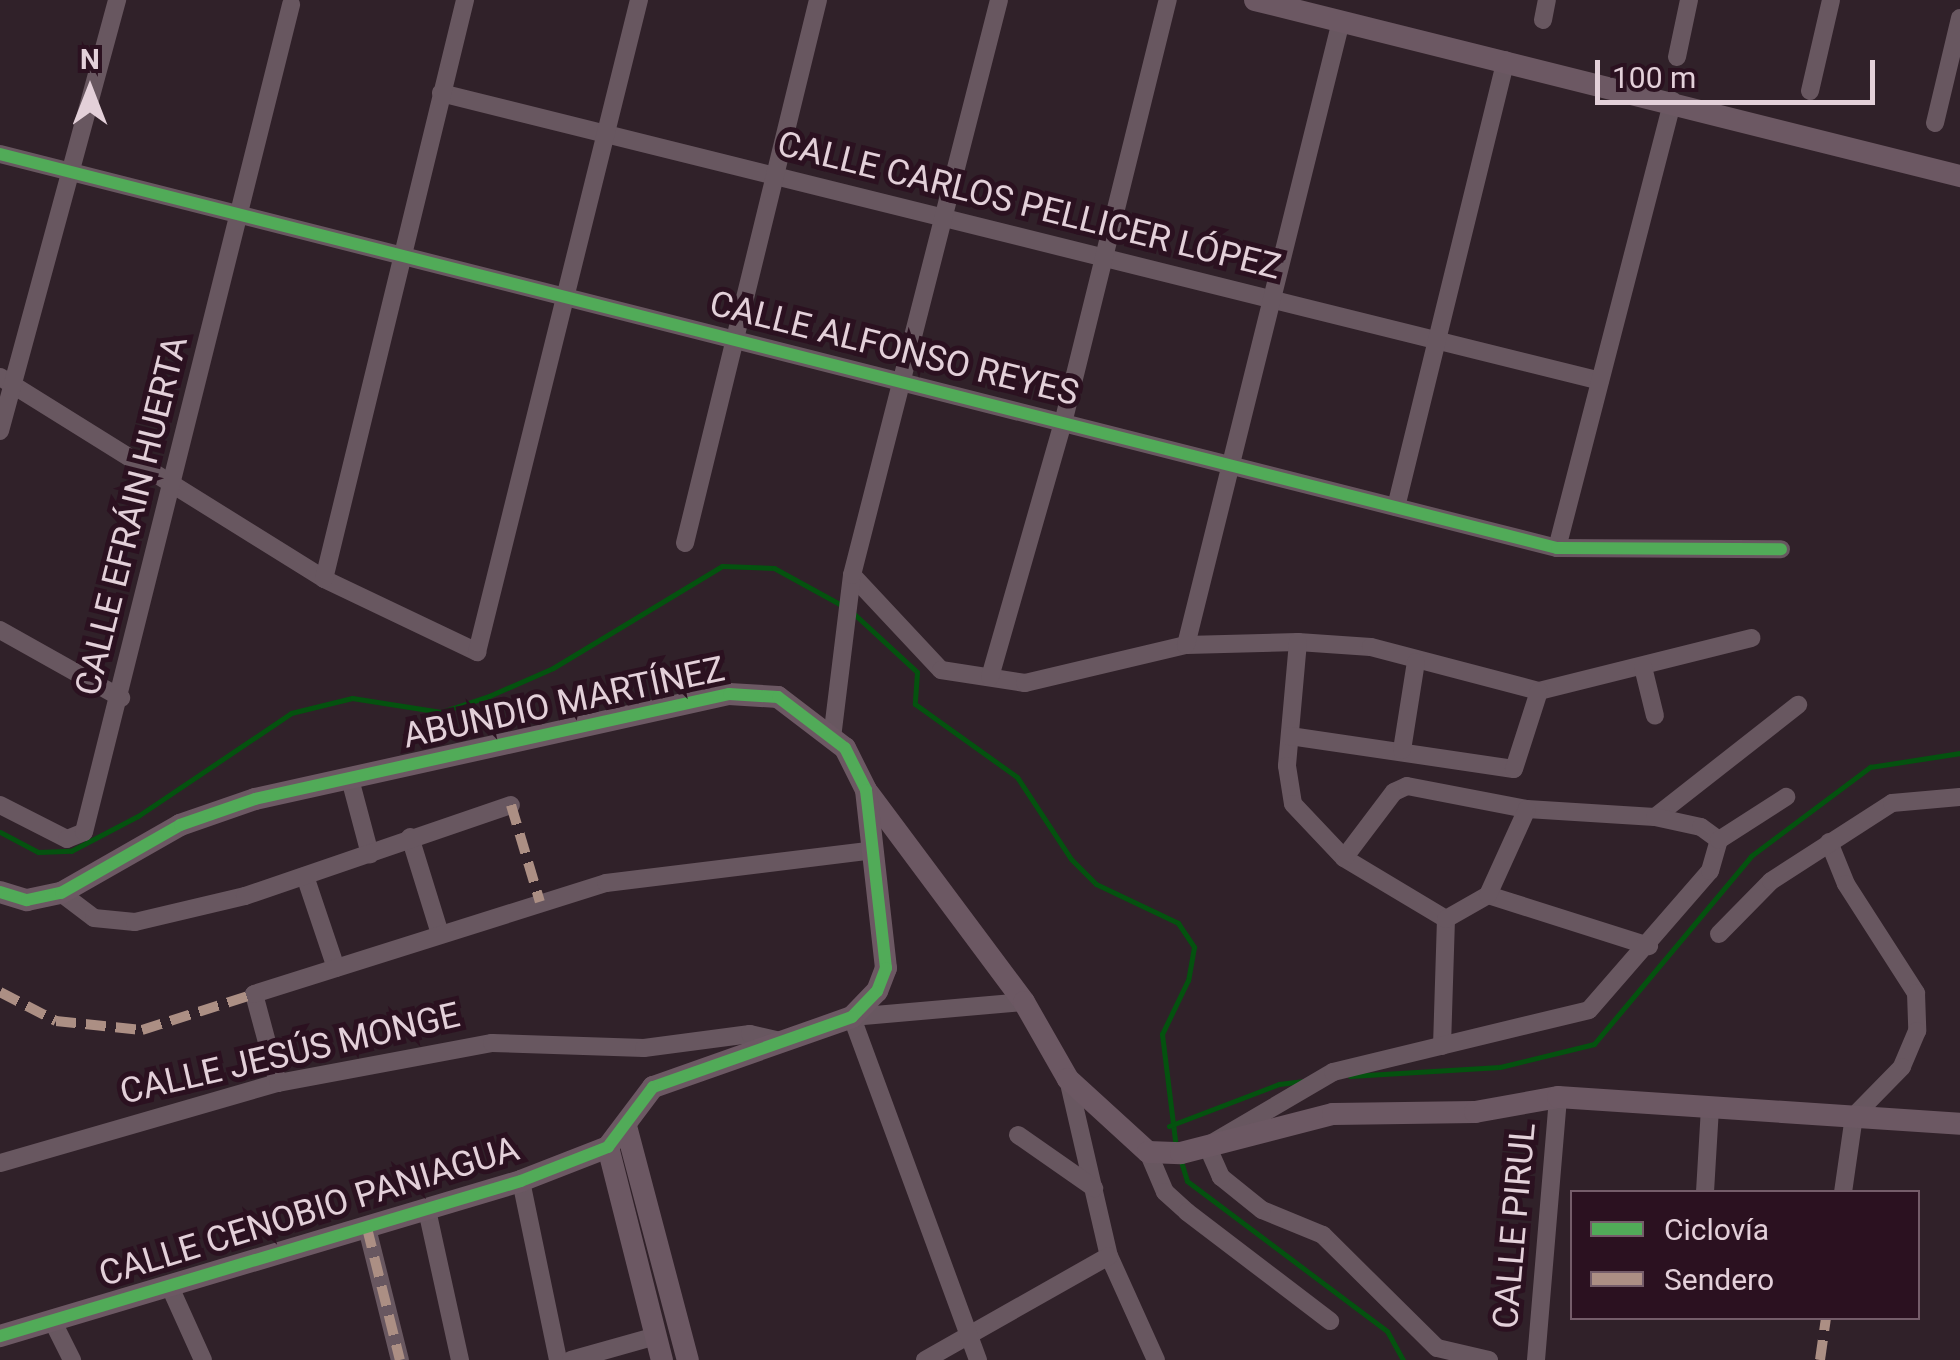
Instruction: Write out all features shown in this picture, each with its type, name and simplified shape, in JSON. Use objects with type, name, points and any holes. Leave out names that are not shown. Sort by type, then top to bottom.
[{"type":"street","points":[[0,430],[7,382],[71,172],[117,0]]},
{"type":"street","points":[[324,579],[465,0]]},
{"type":"street","points":[[7,382],[324,579],[477,652],[570,298],[639,0]]},
{"type":"street","points":[[684,543],[779,177],[818,0]]},
{"type":"street","points":[[832,738],[852,579],[999,0]]},
{"type":"street","points":[[990,678],[1063,423],[1168,0]]},
{"type":"street","points":[[1255,0],[1673,100],[1960,176]]},
{"type":"street","points":[[1543,20],[1548,0]]},
{"type":"street","points":[[1677,57],[1689,0]]},
{"type":"street","points":[[1810,91],[1831,0]]},
{"type":"street","name":"CALLE EFRÁIN HUERTA","points":[[0,806],[68,839],[84,832],[121,698],[291,4]]},
{"type":"street","points":[[1934,123],[1960,18]]},
{"type":"street","points":[[1186,645],[1341,21]]},
{"type":"street","points":[[1396,507],[1506,60]]},
{"type":"street","name":"CALLE CARLOS PELLICER LÓPEZ","points":[[441,93],[1600,382]]},
{"type":"street","points":[[1557,548],[1673,100]]},
{"type":"street","name":"CALLE ALFONSO REYES","points":[[0,154],[1557,548],[1781,548]]},
{"type":"street","points":[[852,579],[940,670],[1025,683],[1186,645],[1298,642],[1371,647],[1539,692],[1751,638]]},
{"type":"street","points":[[0,630],[121,698]]},
{"type":"street","points":[[1298,642],[1288,766],[1293,804],[1344,858],[1446,919]]},
{"type":"street","points":[[1402,750],[1416,662]]},
{"type":"street","points":[[1643,666],[1655,716]]},
{"type":"street","points":[[1289,740],[1402,750],[1514,769],[1521,761],[1539,692]]},
{"type":"street","name":"ABUNDIO MARTÍNEZ","points":[[0,892],[28,900],[61,893],[180,825],[256,798],[729,694],[778,697],[846,748],[866,790],[886,968],[877,991],[852,1017]]},
{"type":"street","points":[[1655,817],[1798,705]]},
{"type":"street","points":[[350,779],[370,854]]},
{"type":"street","points":[[1344,858],[1394,792],[1407,786],[1527,809],[1655,817],[1701,827],[1718,840]]},
{"type":"street","points":[[866,790],[1024,1002],[1068,1079],[1110,1256],[1156,1360]]},
{"type":"street","points":[[1719,934],[1771,880],[1892,802],[1960,796]]},
{"type":"street","points":[[1207,1146],[1333,1072],[1589,1010],[1710,871],[1718,840],[1786,797]]},
{"type":"street","points":[[61,893],[113,924],[245,896],[511,805]]},
{"type":"street","points":[[1446,919],[1488,895],[1527,809]]},
{"type":"street","points":[[410,837],[440,934]]},
{"type":"street","points":[[1829,842],[1846,884],[1916,993],[1916,1031],[1902,1067],[1854,1116],[1843,1190]]},
{"type":"street","points":[[278,1083],[254,994],[606,883],[874,850]]},
{"type":"street","points":[[305,876],[336,968]]},
{"type":"street","points":[[1488,895],[1648,946]]},
{"type":"street","points":[[1442,1046],[1446,919]]},
{"type":"street","points":[[688,1360],[626,1126],[637,1100],[653,1088],[777,1040],[852,1017],[1024,1002]]},
{"type":"street","points":[[852,1017],[978,1360]]},
{"type":"street","name":"CALLE JESÚS MONGE","points":[[0,1163],[278,1083],[492,1043],[644,1048],[750,1034],[777,1040]]},
{"type":"street","points":[[1068,1079],[1152,1153],[1165,1192],[1330,1321]]},
{"type":"street","points":[[1152,1153],[1181,1153],[1334,1114],[1475,1112],[1558,1098],[1960,1124]]},
{"type":"street","name":"CALLE PIRUL","points":[[1536,1360],[1558,1098]]},
{"type":"street","points":[[1705,1190],[1710,1107]]},
{"type":"street","name":"CALLE CENOBIO PANIAGUA","points":[[0,1336],[522,1181],[608,1147],[626,1126]]},
{"type":"street","points":[[1018,1135],[1094,1188]]},
{"type":"street","points":[[1207,1146],[1221,1177],[1262,1210],[1323,1235],[1437,1348],[1490,1360]]},
{"type":"street","points":[[608,1147],[662,1360]]},
{"type":"street","points":[[522,1181],[558,1360]]},
{"type":"street","points":[[427,1210],[460,1360]]},
{"type":"street","points":[[367,1228],[400,1360]]},
{"type":"street","points":[[925,1360],[1110,1256]]},
{"type":"street","points":[[170,1286],[203,1360]]},
{"type":"street","points":[[52,1320],[72,1360]]},
{"type":"street","points":[[571,1360],[656,1336]]},
{"type":"waterway","points":[[0,832],[38,852],[71,851],[138,816],[291,713],[352,698],[441,712],[489,696],[553,668],[722,566],[774,568],[843,606]]},
{"type":"waterway","points":[[852,612],[917,672],[915,704],[1017,777],[1071,859],[1096,884],[1178,923],[1194,947],[1188,980],[1162,1034],[1176,1148]]},
{"type":"waterway","points":[[1350,1076],[1500,1067],[1594,1044],[1751,856],[1870,767],[1960,753]]},
{"type":"waterway","points":[[1169,1126],[1279,1084],[1304,1081]]},
{"type":"waterway","points":[[1180,1158],[1187,1181],[1387,1331],[1403,1360]]},
{"type":"marked path","points":[[511,805],[540,902]]},
{"type":"marked path","points":[[0,992],[56,1021],[142,1030],[254,994]]},
{"type":"marked path","points":[[367,1228],[400,1360]]},
{"type":"marked path","points":[[1820,1360],[1826,1320]]},
{"type":"cycle path","points":[[0,154],[1557,548],[1781,549]]},
{"type":"cycle path","points":[[0,892],[27,900],[61,893],[180,825],[255,799],[729,694],[778,697],[845,748],[866,790],[886,968],[877,991],[852,1017],[653,1087],[608,1147],[521,1181],[0,1336]]}]
